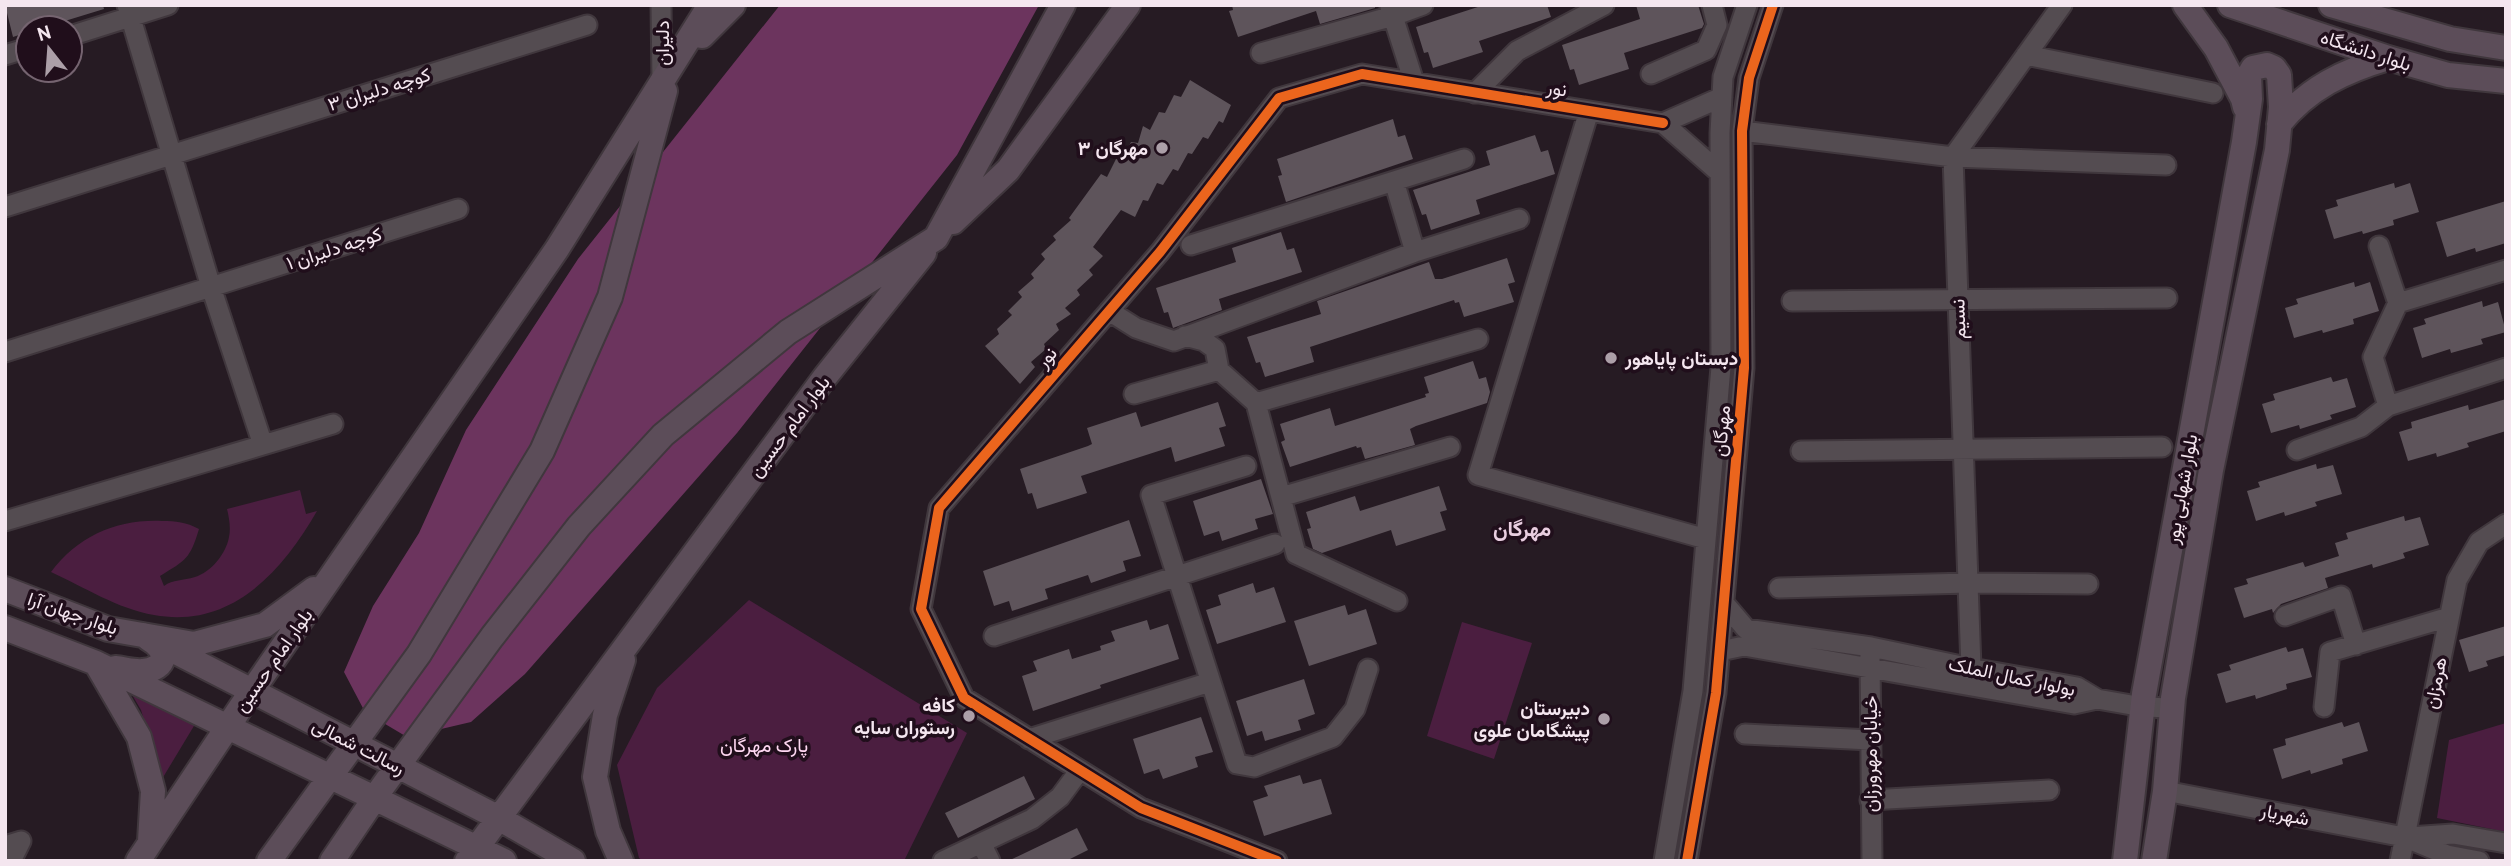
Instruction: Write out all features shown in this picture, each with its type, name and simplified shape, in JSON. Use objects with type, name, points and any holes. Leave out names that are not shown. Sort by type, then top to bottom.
[{"type":"main road","name":"بلوار امام حسین","points":[[144,852],[556,249],[710,5]]},
{"type":"main road","points":[[270,861],[419,654],[542,451],[610,297],[666,74],[733,5]]},
{"type":"main road","points":[[332,861],[492,637],[579,526],[663,435],[788,332],[936,238],[1063,5]]},
{"type":"main road","name":"بلوار امام حسین","points":[[472,854],[825,377],[936,238],[1008,170],[1128,5]]},
{"type":"main road","points":[[2185,5],[2227,68],[2243,99],[2247,118]]},
{"type":"main road","name":"بلوار دانشگاه","points":[[2230,5],[2388,58],[2448,75],[2506,81]]},
{"type":"main road","name":"بلوار دانشگاه","points":[[2331,5],[2449,39],[2506,48]]},
{"type":"main road","points":[[2279,124],[2294,106],[2326,83],[2352,69],[2388,58]]},
{"type":"main road","name":"بلوار شهابی پور","points":[[2124,861],[2143,707],[2247,118],[2249,75],[2253,68],[2267,65],[2274,68],[2279,75],[2281,107],[2277,150],[2211,470],[2172,708],[2165,791],[2154,861]]},
{"type":"main road","name":"بلوار جهان آرا","points":[[5,589],[108,629],[194,645],[265,625],[332,576]]},
{"type":"main road","name":"بلوار جهان آرا","points":[[5,628],[96,663],[139,737],[153,791],[144,852]]},
{"type":"main road","points":[[96,663],[132,671],[146,671],[156,667],[162,662],[162,649],[143,635]]},
{"type":"main road","name":"رسالت شمالی","points":[[143,635],[498,817],[573,861]]},
{"type":"main road","points":[[621,861],[608,831],[594,778],[605,715],[630,639]]},
{"type":"main road","name":"رسالت شمالی","points":[[96,663],[472,854],[504,861]]},
{"type":"main road","points":[[2134,788],[2165,791]]},
{"type":"street","points":[[84,30],[128,12],[168,5]]},
{"type":"street","name":"دلیران","points":[[661,5],[666,74]]},
{"type":"street","points":[[1261,53],[1391,11],[1423,5]]},
{"type":"street","points":[[1475,93],[1517,51],[1604,5]]},
{"type":"street","points":[[1651,74],[1706,50],[1717,25],[1712,5]]},
{"type":"street","name":"مهرگان","points":[[1664,861],[1693,691],[1721,367],[1720,173],[1723,77],[1747,5]]},
{"type":"street","name":"مهرگان","points":[[1687,861],[1716,693],[1744,368],[1742,131],[1749,78],[1773,5]]},
{"type":"street","points":[[1953,157],[2062,5]]},
{"type":"street","points":[[1391,11],[1414,82]]},
{"type":"street","points":[[128,12],[211,287],[263,445]]},
{"type":"street","name":"کوچه دلیران ۳","points":[[5,207],[586,25]]},
{"type":"street","points":[[2026,55],[2213,93]]},
{"type":"street","name":"نور","points":[[1277,861],[1141,808],[964,698],[921,609],[939,508],[1160,252],[1279,98],[1362,74],[1663,124]]},
{"type":"street","points":[[1720,173],[1663,124],[1722,97]]},
{"type":"street","points":[[1588,111],[1478,475],[1706,539]]},
{"type":"street","points":[[1742,131],[1953,157],[2166,165]]},
{"type":"street","name":"نسیم","points":[[1953,157],[1971,668]]},
{"type":"street","points":[[1191,245],[1464,159]]},
{"type":"street","points":[[1394,181],[1415,252]]},
{"type":"street","name":"کوچه دلیران ۱","points":[[5,352],[458,209]]},
{"type":"street","points":[[1109,311],[1136,328],[1174,341],[1415,252],[1519,219]]},
{"type":"street","points":[[2379,246],[2398,303],[2373,357],[2388,405]]},
{"type":"street","points":[[1721,248],[1743,249]]},
{"type":"street","points":[[2398,303],[2506,270]]},
{"type":"street","points":[[1792,301],[2166,298]]},
{"type":"street","points":[[1185,337],[1204,341],[1215,349],[1219,370],[1256,403],[1296,554],[1397,601]]},
{"type":"street","points":[[1256,403],[1478,339]]},
{"type":"street","points":[[2297,450],[2361,427],[2388,405],[2506,368]]},
{"type":"street","points":[[1134,394],[1219,370]]},
{"type":"street","points":[[5,521],[333,424]]},
{"type":"street","points":[[1281,497],[1450,447]]},
{"type":"street","points":[[1801,451],[2162,447]]},
{"type":"street","points":[[1246,466],[1151,495],[1237,764],[1254,767],[1333,737],[1355,709],[1368,669]]},
{"type":"street","name":"هرمزان","points":[[2400,861],[2457,580],[2479,542],[2506,524]]},
{"type":"street","points":[[994,636],[1275,544]]},
{"type":"street","points":[[1779,588],[1968,583],[2088,584]]},
{"type":"street","points":[[2284,616],[2342,596],[2356,645]]},
{"type":"street","name":"بولوار کمال الملک","points":[[1724,603],[1746,629],[1871,647],[2077,687],[2096,699]]},
{"type":"street","points":[[2324,707],[2330,652],[2449,617]]},
{"type":"street","name":"بولوار کمال الملک","points":[[1720,651],[1744,646],[2074,704],[2096,699]]},
{"type":"street","name":"خیابان مهرورزان","points":[[1871,647],[1872,861]]},
{"type":"street","points":[[1030,739],[1210,682]]},
{"type":"street","points":[[2096,699],[2143,707],[2172,708]]},
{"type":"street","points":[[1745,734],[1871,740]]},
{"type":"street","points":[[943,861],[1032,819],[1060,797],[1080,770]]},
{"type":"street","points":[[1870,800],[2049,790]]},
{"type":"street","name":"شهریار","points":[[2165,791],[2404,837],[2447,855],[2479,861]]},
{"type":"street","name":"شهریار","points":[[2404,837],[2453,834],[2506,843]]},
{"type":"street","points":[[5,846],[21,841],[11,861]]},
{"type":"street","points":[[981,843],[990,861]]},
{"type":"green space","points":[[300,490],[306,514],[317,511],[288,555],[251,591],[230,604],[207,613],[182,617],[141,612],[114,603],[51,572],[73,549],[100,532],[129,523],[167,521],[185,523],[199,529],[186,558],[160,576],[164,586],[195,577],[212,567],[225,550],[230,530],[227,509]]},
{"type":"green space","name":"پارک مهرگان","points":[[749,600],[967,733],[904,861],[643,861],[639,858],[617,765],[657,688]]},
{"type":"green space","points":[[1462,622],[1532,643],[1494,759],[1427,736]]},
{"type":"green space","points":[[124,681],[206,706],[162,779],[141,710]]},
{"type":"green space","points":[[2506,723],[2506,832],[2437,818],[2449,740]]},
{"type":"shaded area","points":[[780,5],[1039,5],[957,155],[737,433],[525,674],[471,722],[407,737],[365,712],[344,672],[373,606],[419,533],[466,430],[578,259]]},
{"type":"building","points":[[5,5],[103,5],[104,9],[84,15],[14,14],[13,37]]},
{"type":"building","points":[[1232,5],[1375,5],[1375,8],[1320,24],[1316,11],[1238,37],[1229,11],[1233,10]]},
{"type":"building","points":[[1484,5],[1547,5],[1551,17],[1479,41],[1483,52],[1433,68],[1428,52],[1424,53],[1416,27]]},
{"type":"building","points":[[1636,5],[1698,5],[1704,24],[1702,28],[1624,53],[1629,69],[1579,85],[1574,69],[1570,70],[1562,45],[1640,19]]},
{"type":"building","points":[[1190,80],[1231,105],[1223,123],[1219,121],[1208,139],[1203,137],[1192,154],[1188,153],[1178,171],[1173,169],[1163,185],[1157,183],[1148,201],[1143,200],[1135,217],[1121,210],[1093,247],[1103,256],[1089,270],[1093,275],[1077,290],[1080,295],[1065,308],[1071,314],[1056,324],[1059,330],[1044,344],[1046,349],[1031,362],[1035,367],[1020,384],[985,346],[999,334],[997,329],[1012,315],[1008,311],[1022,297],[1018,292],[1034,278],[1031,274],[1045,259],[1041,254],[1056,240],[1053,236],[1071,220],[1069,218],[1101,174],[1107,177],[1116,159],[1121,160],[1131,142],[1138,143],[1143,126],[1150,130],[1159,112],[1165,113],[1174,95],[1181,97]]},
{"type":"building","points":[[1393,119],[1398,137],[1405,135],[1413,159],[1286,202],[1278,176],[1282,175],[1277,159]]},
{"type":"building","points":[[1535,135],[1541,152],[1548,150],[1555,174],[1476,200],[1480,214],[1431,230],[1413,190],[1490,165],[1486,151]]},
{"type":"building","points":[[2394,183],[2395,188],[2410,183],[2419,212],[2393,220],[2394,225],[2334,239],[2325,210],[2338,206],[2336,200]]},
{"type":"building","points":[[2506,201],[2506,243],[2476,252],[2475,248],[2447,257],[2436,222]]},
{"type":"building","points":[[1281,232],[1287,250],[1294,248],[1302,272],[1219,299],[1222,310],[1173,328],[1168,312],[1164,313],[1156,288],[1236,262],[1232,248]]},
{"type":"building","points":[[1507,258],[1515,282],[1508,284],[1514,302],[1464,317],[1459,302],[1455,303],[1454,300],[1310,347],[1314,362],[1265,377],[1260,362],[1256,363],[1247,337],[1321,314],[1317,301],[1429,262],[1435,279],[1442,279]]},
{"type":"building","points":[[2354,282],[2355,287],[2370,282],[2379,311],[2353,319],[2354,324],[2294,338],[2285,308],[2298,304],[2296,299]]},
{"type":"building","points":[[2482,301],[2483,307],[2498,302],[2506,332],[2481,339],[2483,344],[2451,353],[2450,349],[2422,358],[2413,328],[2426,324],[2424,319]]},
{"type":"building","points":[[1473,361],[1479,379],[1486,377],[1490,392],[1487,403],[1410,429],[1415,445],[1365,459],[1361,447],[1356,446],[1290,467],[1281,442],[1285,440],[1280,424],[1330,408],[1335,426],[1426,397],[1425,394],[1429,393],[1424,377]]},
{"type":"building","points":[[2331,377],[2333,382],[2347,378],[2356,407],[2330,415],[2332,419],[2300,429],[2299,425],[2271,433],[2262,404],[2275,400],[2273,394]]},
{"type":"building","points":[[2506,399],[2506,431],[2467,443],[2469,447],[2437,457],[2436,453],[2408,461],[2399,432],[2412,428],[2411,422],[2468,405],[2469,410]]},
{"type":"building","points":[[1218,402],[1226,426],[1219,428],[1225,446],[1175,462],[1171,447],[1081,476],[1087,493],[1037,509],[1032,493],[1028,494],[1020,469],[1092,444],[1087,428],[1136,412],[1141,427]]},
{"type":"building","points":[[2316,464],[2317,469],[2333,465],[2342,494],[2315,502],[2317,506],[2256,521],[2247,491],[2260,487],[2258,482]]},
{"type":"building","points":[[1261,479],[1273,514],[1255,519],[1258,529],[1222,541],[1219,531],[1204,536],[1193,501]]},
{"type":"building","points":[[1439,486],[1447,510],[1440,512],[1446,530],[1396,546],[1391,530],[1322,553],[1313,549],[1307,529],[1311,528],[1306,512],[1355,496],[1360,511]]},
{"type":"building","points":[[2404,516],[2405,521],[2420,517],[2429,545],[2403,553],[2405,558],[2373,568],[2372,564],[2325,578],[2328,588],[2281,604],[2273,613],[2272,609],[2244,618],[2234,588],[2248,584],[2246,579],[2303,562],[2305,567],[2339,556],[2335,543],[2348,539],[2346,533]]},
{"type":"building","points":[[1129,520],[1141,556],[1123,561],[1126,571],[1091,583],[1088,575],[1045,589],[1048,599],[1012,611],[1009,601],[994,606],[983,571]]},
{"type":"building","points":[[1253,583],[1256,593],[1274,587],[1286,622],[1217,644],[1206,610],[1221,605],[1218,595]]},
{"type":"building","points":[[1345,605],[1348,615],[1366,609],[1377,644],[1309,666],[1294,621]]},
{"type":"building","points":[[1147,620],[1150,630],[1168,624],[1179,659],[1033,711],[1022,676],[1037,671],[1033,661],[1069,649],[1072,659],[1101,650],[1100,646],[1115,641],[1111,631]]},
{"type":"building","points":[[2506,626],[2506,655],[2486,661],[2488,666],[2469,672],[2459,640]]},
{"type":"building","points":[[2286,647],[2288,652],[2303,648],[2312,677],[2286,684],[2287,689],[2256,699],[2255,695],[2226,703],[2217,674],[2231,670],[2229,665]]},
{"type":"building","points":[[1304,679],[1315,714],[1298,720],[1301,730],[1265,741],[1262,731],[1247,736],[1236,701]]},
{"type":"building","points":[[1201,717],[1213,752],[1195,757],[1198,767],[1163,779],[1159,769],[1144,774],[1133,739]]},
{"type":"building","points":[[2342,722],[2344,727],[2359,722],[2368,751],[2342,759],[2343,764],[2282,779],[2273,749],[2286,745],[2285,739]]},
{"type":"building","points":[[1300,775],[1303,784],[1321,779],[1332,814],[1264,836],[1253,801],[1268,796],[1264,786]]},
{"type":"building","points":[[1024,776],[1035,799],[958,838],[945,813]]},
{"type":"building","points":[[1077,828],[1088,850],[1066,861],[1008,861]]},
{"type":"cycle path","points":[[1687,861],[1716,693],[1744,368],[1742,131],[1749,78],[1773,5]]},
{"type":"cycle path","points":[[1277,861],[1141,808],[964,698],[921,609],[939,508],[1160,252],[1279,98],[1362,74],[1663,123]]},
{"type":"place","name":"مهرگان ۳","points":[[1162,148]]},
{"type":"place","name":"دبستان پایاهور","points":[[1611,358]]},
{"type":"place","name":"کافه رستوران سایه","points":[[969,716]]},
{"type":"place","name":"دبیرستان پیشگامان علوی","points":[[1604,719]]},
{"type":"district","name":"مهرگان","points":[[1522,529]]}]
